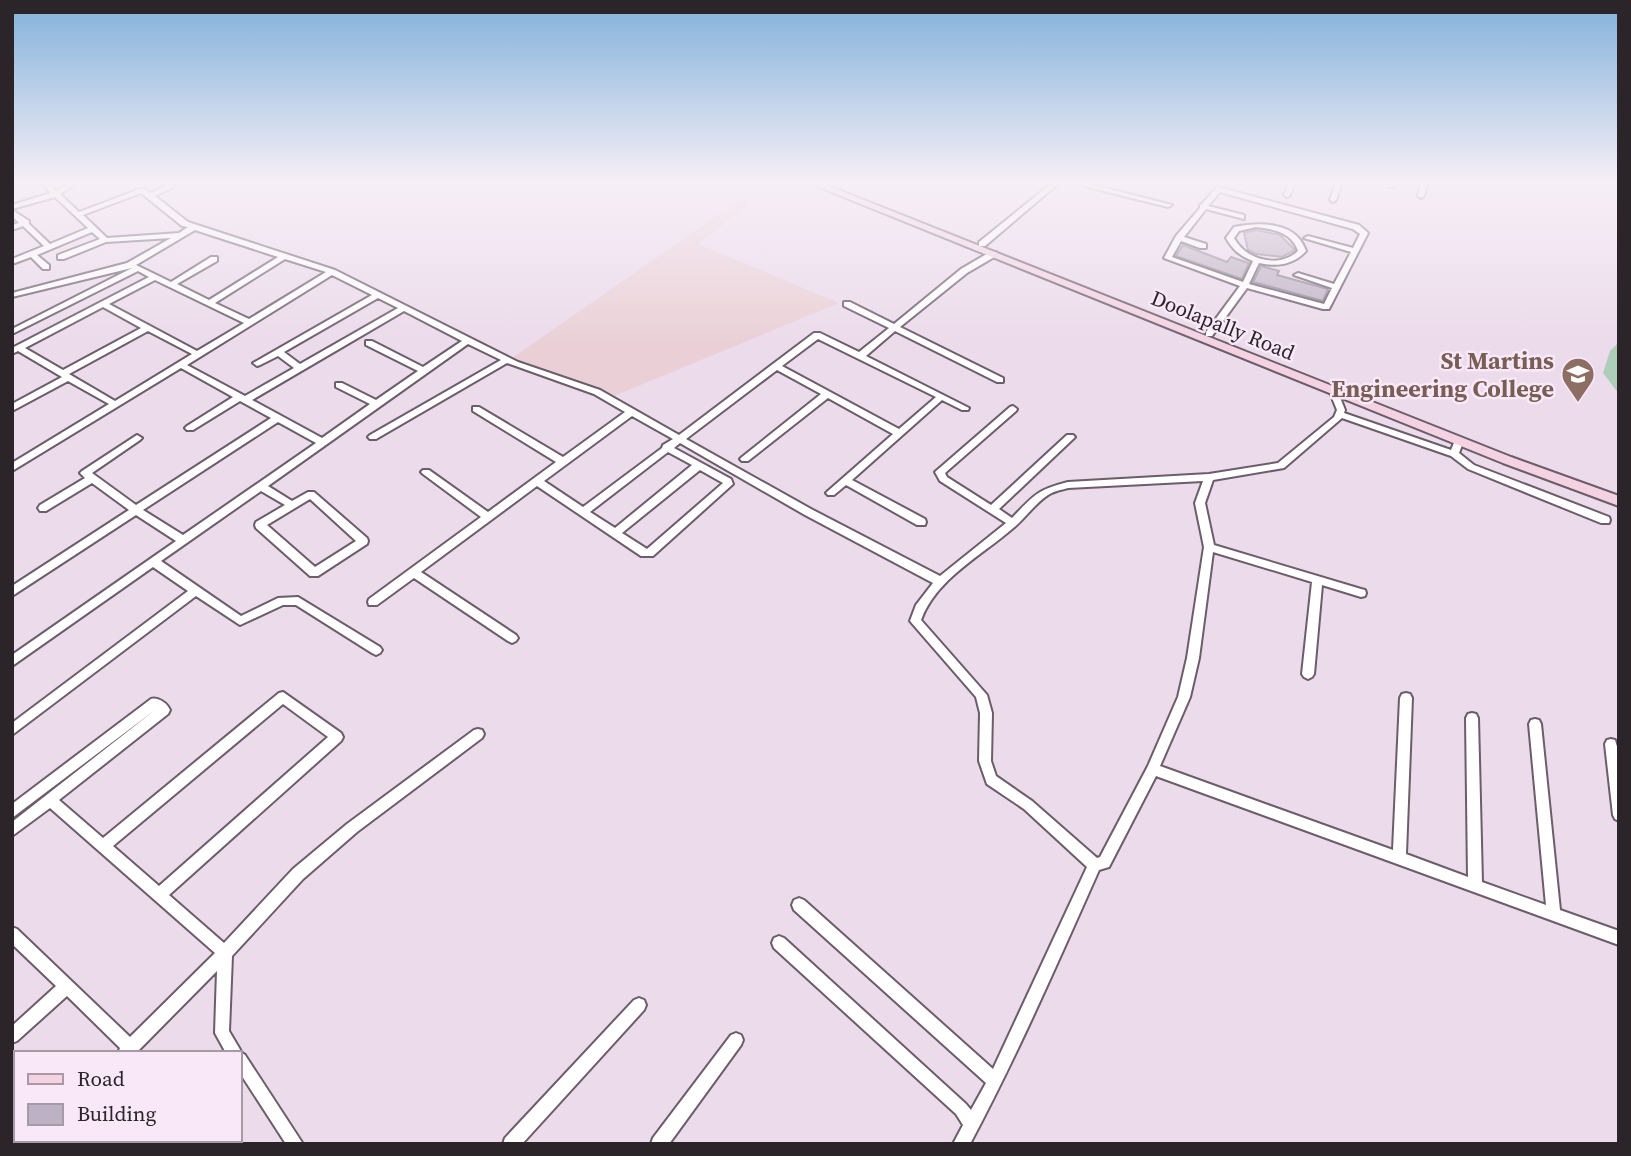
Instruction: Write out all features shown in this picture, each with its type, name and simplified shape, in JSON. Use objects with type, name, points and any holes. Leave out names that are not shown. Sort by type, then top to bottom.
[{"type":"main road","points":[[952,237],[1181,326],[1209,334],[1419,420],[1619,494]]},
{"type":"main road","points":[[955,237],[986,250]]},
{"type":"main road","name":"Doolapally Road","points":[[1181,326],[1333,390],[1419,420],[1458,440],[1619,501]]},
{"type":"street","points":[[39,237],[49,247]]},
{"type":"street","points":[[12,262],[74,237]]},
{"type":"street","points":[[101,237],[105,240]]},
{"type":"street","points":[[61,257],[105,240],[144,237]]},
{"type":"street","points":[[12,332],[133,267],[178,237]]},
{"type":"street","points":[[223,237],[329,272],[507,360],[597,392],[942,582]]},
{"type":"street","points":[[861,355],[974,264],[1000,237]]},
{"type":"street","points":[[1231,237],[1232,244],[1257,260],[1291,260],[1298,257],[1301,246],[1293,237]]},
{"type":"street","points":[[1203,246],[1179,238],[1168,254],[1169,259],[1245,285],[1326,307],[1362,237]]},
{"type":"street","points":[[1308,238],[1356,251]]},
{"type":"street","points":[[32,254],[46,267]]},
{"type":"street","points":[[209,303],[285,256]]},
{"type":"street","points":[[171,285],[214,259]]},
{"type":"street","points":[[1209,334],[1245,285],[1257,260]]},
{"type":"street","points":[[12,295],[133,267],[248,322]]},
{"type":"street","points":[[12,461],[183,366],[329,272]]},
{"type":"street","points":[[1298,275],[1337,287]]},
{"type":"street","points":[[16,350],[155,277]]},
{"type":"street","points":[[257,363],[378,295]]},
{"type":"street","points":[[103,304],[193,352]]},
{"type":"street","points":[[847,304],[894,330],[1000,380]]},
{"type":"street","points":[[190,428],[404,308]]},
{"type":"street","points":[[12,468],[111,402],[248,322]]},
{"type":"street","points":[[12,408],[147,328]]},
{"type":"street","points":[[583,512],[678,437],[817,335],[965,408]]},
{"type":"street","points":[[12,661],[468,340]]},
{"type":"street","points":[[369,343],[424,371]]},
{"type":"street","points":[[16,350],[111,402]]},
{"type":"street","points":[[278,352],[299,367],[298,369]]},
{"type":"street","points":[[373,437],[507,360]]},
{"type":"street","points":[[183,366],[322,442]]},
{"type":"street","points":[[776,366],[899,433]]},
{"type":"street","points":[[339,385],[377,404]]},
{"type":"street","points":[[1095,865],[1028,805],[991,780],[985,761],[986,713],[981,695],[915,621],[916,612],[979,546],[1013,523],[1047,491],[1068,485],[1209,477],[1281,466],[1339,414],[1339,401],[1333,390]]},
{"type":"street","points":[[745,458],[827,394]]},
{"type":"street","points":[[831,493],[941,397]]},
{"type":"street","points":[[476,409],[563,462]]},
{"type":"street","points":[[1013,409],[940,472],[943,479],[1013,523]]},
{"type":"street","points":[[373,602],[632,411]]},
{"type":"street","points":[[1339,414],[1454,454],[1471,467],[1605,520]]},
{"type":"street","points":[[12,592],[278,418]]},
{"type":"street","points":[[992,510],[1070,437]]},
{"type":"street","points":[[137,438],[85,473],[184,541]]},
{"type":"street","points":[[1454,454],[1458,440]]},
{"type":"street","points":[[537,481],[645,553],[649,553],[728,484],[728,481],[666,447]]},
{"type":"street","points":[[615,533],[699,465]]},
{"type":"street","points":[[426,472],[488,517]]},
{"type":"street","points":[[961,1144],[995,1081],[1095,865],[1104,862],[1153,769],[1184,697],[1209,547],[1200,503],[1209,477]]},
{"type":"street","points":[[43,509],[93,478]]},
{"type":"street","points":[[846,481],[920,522]]},
{"type":"street","points":[[260,486],[292,505]]},
{"type":"street","points":[[311,494],[363,541],[314,573],[260,525],[292,505],[311,494]]},
{"type":"street","points":[[1209,547],[1361,593]]},
{"type":"street","points":[[154,562],[240,621],[282,601],[298,601],[376,650]]},
{"type":"street","points":[[413,572],[512,638]]},
{"type":"street","points":[[1308,674],[1317,581]]},
{"type":"street","points":[[12,730],[195,591]]},
{"type":"street","points":[[103,846],[283,696],[337,737],[159,895]]},
{"type":"street","points":[[1399,859],[1406,698]]},
{"type":"street","points":[[12,812],[155,703],[163,710],[12,830]]},
{"type":"street","points":[[1472,718],[1475,886]]},
{"type":"street","points":[[1535,724],[1554,915]]},
{"type":"street","points":[[12,934],[67,986],[128,1050],[307,866],[352,828],[478,734]]},
{"type":"street","points":[[1611,744],[1619,815]]},
{"type":"street","points":[[1153,769],[1619,938]]},
{"type":"street","points":[[50,800],[225,953]]},
{"type":"street","points":[[799,905],[995,1081]]},
{"type":"street","points":[[779,943],[961,1109],[972,1126]]},
{"type":"street","points":[[225,953],[222,1033],[234,1051]]},
{"type":"street","points":[[12,1036],[67,986]]},
{"type":"street","points":[[511,1144],[639,1005]]},
{"type":"street","points":[[659,1144],[736,1040]]},
{"type":"street","points":[[242,1063],[295,1144]]},
{"type":"shaded area","points":[[686,237],[707,237],[698,244],[839,303],[614,396],[512,358]]},
{"type":"green space","points":[[1619,342],[1619,394],[1603,373],[1610,351]]},
{"type":"building","points":[[1245,237],[1282,237],[1295,250],[1282,257],[1256,254],[1248,250]]},
{"type":"building","points":[[1183,245],[1227,262],[1231,257],[1249,263],[1242,279],[1176,256]]},
{"type":"building","points":[[1261,266],[1279,271],[1277,275],[1328,289],[1323,301],[1253,282]]},
{"type":"place","name":"St Martins Engineering College","points":[[1578,404]]}]
